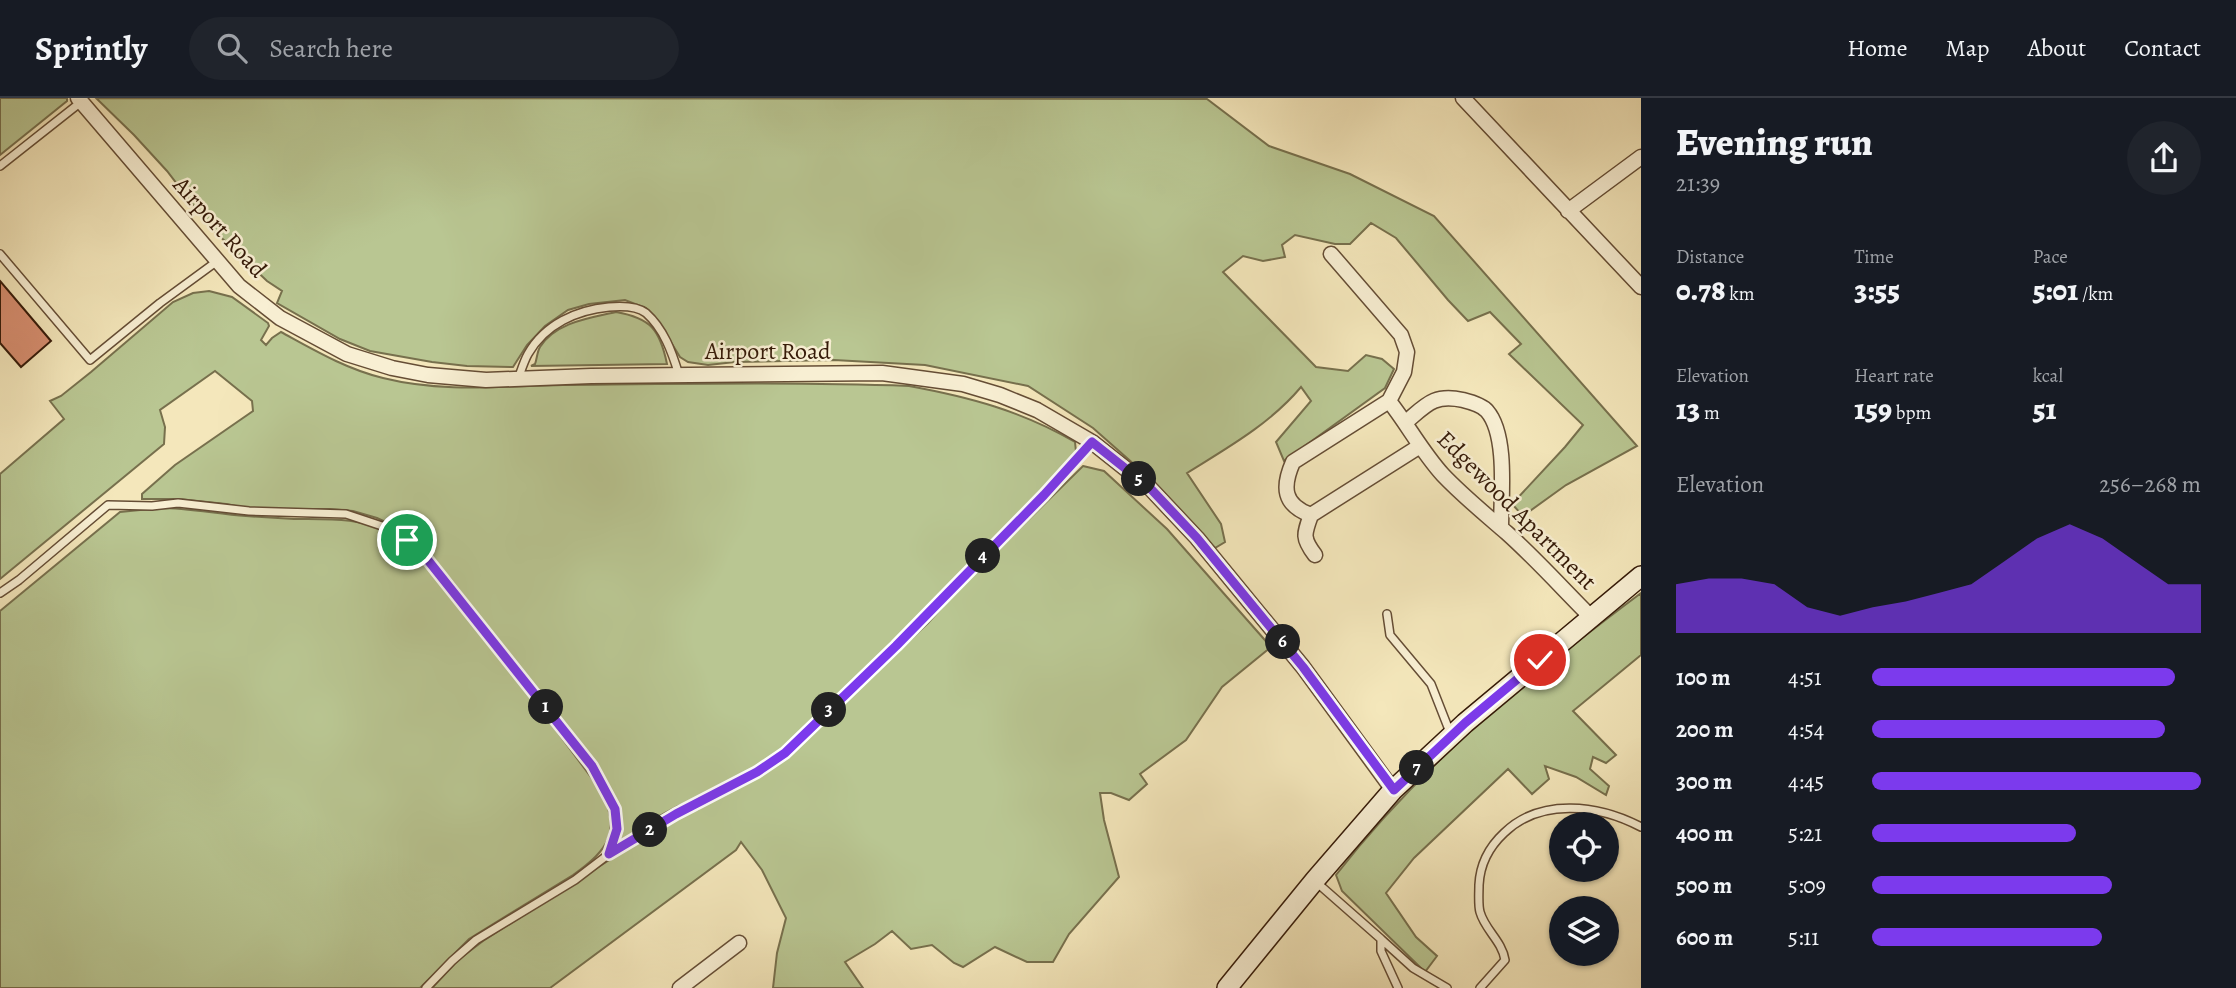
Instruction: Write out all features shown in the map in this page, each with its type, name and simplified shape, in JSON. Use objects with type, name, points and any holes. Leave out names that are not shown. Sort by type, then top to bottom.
[{"type":"main road","points":[[1227,988],[1315,880],[1394,790],[1451,736],[1641,576]]},
{"type":"street","points":[[1463,98],[1641,287]]},
{"type":"street","name":"Airport Road","points":[[79,100],[239,286],[279,318],[347,354],[392,368],[428,375],[486,380],[679,374],[882,373],[963,384],[1037,410],[1092,442],[1150,488],[1197,538],[1303,667],[1394,790]]},
{"type":"street","points":[[1568,211],[1641,157]]},
{"type":"street","points":[[1311,514],[1297,510],[1286,494],[1286,477],[1293,462],[1390,401],[1404,372],[1407,352],[1401,335],[1331,254]]},
{"type":"street","points":[[1406,422],[1433,400],[1448,397],[1471,402],[1487,410],[1494,424],[1502,454],[1501,528]]},
{"type":"street","name":"Edgewood Apartment","points":[[1390,401],[1420,446],[1443,474],[1591,617]]},
{"type":"street","points":[[1315,555],[1305,541],[1305,531],[1311,514],[1420,446]]},
{"type":"street","points":[[680,988],[739,943]]},
{"type":"lane","points":[[0,166],[79,100]]},
{"type":"lane","points":[[0,254],[90,360],[216,262]]},
{"type":"lane","points":[[518,379],[528,353],[565,318],[589,309],[621,306],[643,311],[658,327],[679,374]]},
{"type":"lane","points":[[426,988],[476,940],[575,880],[609,854],[676,814],[757,772],[785,753],[896,646],[1044,495],[1092,442]]},
{"type":"lane","points":[[0,593],[108,505],[152,506],[178,503],[249,512],[346,514],[388,528],[407,540],[427,559],[592,766],[615,809],[617,829],[609,854]]},
{"type":"lane","points":[[1387,614],[1390,635],[1431,684],[1451,736]]},
{"type":"lane","points":[[1480,988],[1505,960],[1503,948],[1480,913],[1479,884],[1484,859],[1496,841],[1514,824],[1534,813],[1556,808],[1619,815],[1641,827]]},
{"type":"lane","points":[[1315,880],[1413,968],[1447,988]]},
{"type":"lane","points":[[1381,939],[1381,951],[1398,988]]},
{"type":"green space","points":[[0,98],[67,98],[67,101],[0,155]]},
{"type":"green space","points":[[96,98],[1207,99],[1269,146],[1350,174],[1434,216],[1637,446],[1566,485],[1523,516],[1512,504],[1583,425],[1509,354],[1521,344],[1490,312],[1468,321],[1396,238],[1371,223],[1350,244],[1335,244],[1295,235],[1282,245],[1285,257],[1263,261],[1243,256],[1223,272],[1316,367],[1348,371],[1366,355],[1382,359],[1394,369],[1385,388],[1284,461],[1276,442],[1311,401],[1301,387],[1262,424],[1187,473],[1221,524],[1225,542],[1215,548],[1136,466],[1093,428],[1028,386],[925,365],[834,360],[708,365],[688,362],[680,357],[658,321],[646,308],[625,300],[589,304],[568,310],[545,326],[527,345],[513,367],[432,362],[370,351],[340,339],[277,303],[282,291],[267,281],[210,227],[167,171]]},
{"type":"green space","points":[[209,291],[232,297],[268,323],[261,340],[266,345],[281,332],[356,370],[405,383],[473,388],[736,384],[909,386],[974,400],[1015,414],[1075,442],[1076,452],[886,650],[783,749],[753,769],[641,826],[638,831],[619,842],[618,810],[605,779],[452,581],[417,543],[399,528],[353,511],[250,509],[179,499],[142,499],[142,494],[175,465],[253,411],[252,401],[215,371],[160,410],[165,427],[164,444],[0,579],[0,474],[64,419],[50,401],[61,396],[91,372],[173,302],[193,293]]},
{"type":"green space","points":[[616,312],[638,318],[652,328],[661,342],[667,364],[531,366],[535,364],[540,347],[555,332],[574,322]]},
{"type":"green space","points":[[1083,466],[1104,471],[1167,529],[1271,647],[1222,687],[1186,740],[1140,774],[1147,784],[1129,800],[1111,793],[1100,793],[1119,877],[1069,934],[1053,962],[1027,962],[995,947],[963,967],[932,945],[911,949],[892,931],[845,962],[863,988],[773,988],[777,953],[786,918],[762,870],[741,842],[736,850],[550,988],[432,988],[458,960],[483,941],[693,804],[698,809],[705,802],[725,795],[728,789],[787,756],[928,623],[961,586]]},
{"type":"green space","points":[[160,508],[246,516],[345,520],[382,529],[402,541],[426,563],[521,683],[602,792],[610,818],[608,839],[603,849],[573,875],[469,939],[420,988],[0,988],[0,611],[120,512]]},
{"type":"green space","points":[[1641,593],[1641,655],[1573,711],[1616,755],[1606,763],[1593,757],[1590,769],[1609,786],[1606,795],[1576,777],[1545,766],[1549,779],[1532,794],[1508,769],[1414,858],[1386,893],[1416,937],[1437,956],[1425,972],[1342,891],[1336,875],[1404,796],[1441,759],[1518,690]]},
{"type":"building","points":[[0,281],[51,341],[21,367],[0,343]]},
{"type":"route","points":[[407,540],[427,559],[477,619],[592,766],[615,809],[617,829],[609,854],[676,814],[757,772],[785,753],[896,646],[1044,495],[1092,442],[1150,488],[1197,538],[1303,667],[1394,790],[1465,723],[1540,660]]}]
